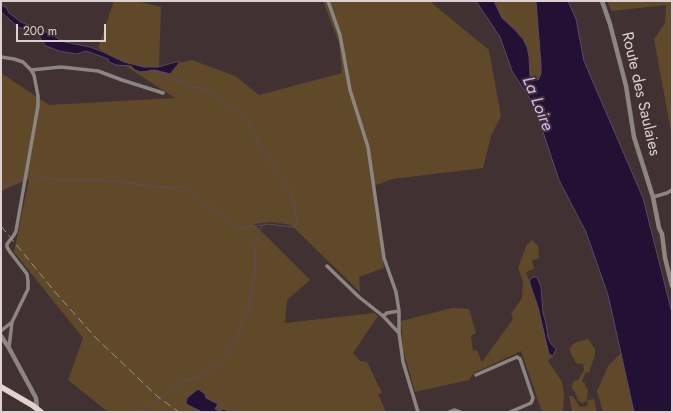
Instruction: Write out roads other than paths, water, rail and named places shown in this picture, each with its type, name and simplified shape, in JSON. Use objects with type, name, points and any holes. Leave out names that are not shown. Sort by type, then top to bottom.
[{"type":"main road","points":[[1,387],[39,410]]},
{"type":"street","points":[[328,1],[340,35],[350,90],[368,147],[384,258],[396,292],[403,362],[418,412]]},
{"type":"street","name":"Route des Saulaies","points":[[602,1],[610,24],[626,86],[634,137],[653,197],[672,286]]},
{"type":"street","points":[[1,57],[23,62],[32,70],[37,87],[38,106],[16,231],[8,242],[7,247],[28,277],[26,293],[12,322],[9,348]]},
{"type":"street","points":[[32,70],[61,67],[98,71],[163,93]]},
{"type":"street","points":[[653,197],[668,193],[672,190]]},
{"type":"street","points":[[327,266],[359,297],[383,316],[399,333]]},
{"type":"street","points":[[383,316],[387,312],[399,312]]},
{"type":"street","points":[[1,331],[12,322]]},
{"type":"street","points":[[1,336],[36,398],[39,410]]},
{"type":"street","points":[[476,375],[517,357],[520,359],[533,398],[531,403],[510,412]]},
{"type":"street","points":[[449,412],[454,410],[460,412]]},
{"type":"water","name":"La Loire","points":[[476,1],[494,1],[502,18],[523,39],[529,56],[530,76],[537,80],[539,79],[541,73],[541,65],[536,1],[568,1],[576,19],[584,61],[643,198],[672,313],[672,412],[634,412],[608,295],[586,232],[559,180],[534,105],[512,71],[500,37]]},
{"type":"water","points":[[1,5],[6,7],[9,13],[21,22],[44,31],[65,42],[90,47],[124,62],[144,67],[158,67],[180,62],[170,74],[155,70],[141,72],[135,70],[131,66],[116,65],[109,62],[108,59],[86,51],[77,54],[59,51],[46,46],[34,32],[18,27],[1,12]]},
{"type":"water","points":[[537,277],[541,287],[543,313],[548,337],[551,344],[556,349],[553,356],[549,354],[538,307],[530,284],[530,279]]},
{"type":"water","points":[[198,389],[205,394],[206,398],[218,404],[215,409],[219,411],[224,409],[228,412],[202,412],[188,405],[186,403],[187,398]]},
{"type":"waterway","points":[[139,412],[183,382],[201,375],[226,359],[240,330],[249,306],[255,272],[255,247],[260,229],[263,225],[267,224],[292,227],[297,225],[295,207],[291,193],[275,168],[265,156],[247,119],[206,89],[190,87],[183,82],[151,70]]},
{"type":"waterway","points":[[29,175],[58,180],[109,181],[172,188],[178,186],[183,187],[238,228],[263,225]]},
{"type":"waterway","points":[[1,188],[23,178]]},
{"type":"railway","points":[[1,226],[55,292],[96,338],[158,397],[179,412]]}]
